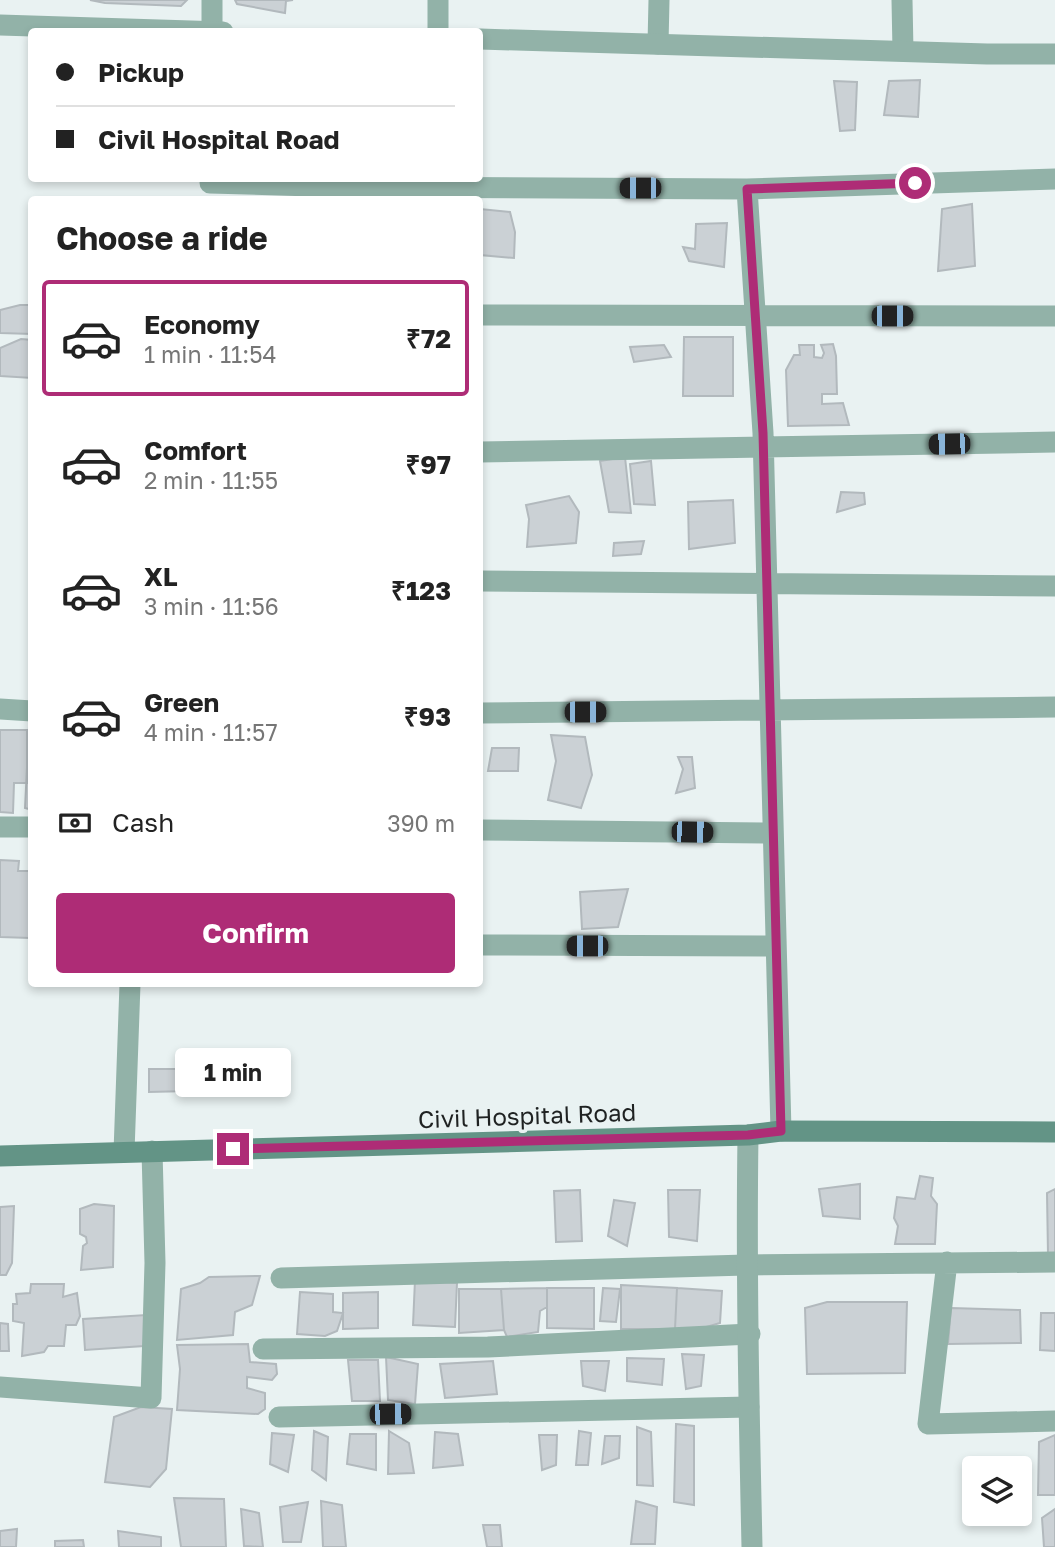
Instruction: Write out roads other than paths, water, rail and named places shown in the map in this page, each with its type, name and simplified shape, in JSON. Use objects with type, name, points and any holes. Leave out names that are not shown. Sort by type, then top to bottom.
[{"type":"main road","name":"Civil Hospital Road","points":[[0,1156],[748,1135],[781,1131],[1055,1132]]},
{"type":"street","points":[[212,0],[212,28]]},
{"type":"street","points":[[438,0],[438,28]]},
{"type":"street","points":[[658,44],[659,0]]},
{"type":"street","points":[[902,0],[903,51]]},
{"type":"street","points":[[0,25],[106,28]]},
{"type":"street","points":[[483,39],[1055,54]]},
{"type":"street","points":[[210,187],[345,193],[747,189],[1055,179]]},
{"type":"street","points":[[747,189],[764,448],[781,1131]]},
{"type":"street","points":[[483,315],[1055,316]]},
{"type":"street","points":[[483,452],[1055,442]]},
{"type":"street","points":[[483,581],[1055,586]]},
{"type":"street","points":[[483,713],[1055,707]]},
{"type":"street","points":[[0,709],[28,710]]},
{"type":"street","points":[[0,827],[28,827]]},
{"type":"street","points":[[483,831],[772,833]]},
{"type":"street","points":[[483,945],[775,946]]},
{"type":"street","points":[[124,1152],[130,987]]},
{"type":"street","points":[[748,1135],[746,1265],[750,1334],[752,1547]]},
{"type":"street","points":[[0,1387],[151,1398],[155,1263],[152,1152]]},
{"type":"street","points":[[947,1262],[928,1424],[1055,1421]]},
{"type":"street","points":[[281,1278],[746,1265],[1055,1262]]},
{"type":"street","points":[[263,1349],[488,1347],[750,1334]]},
{"type":"street","points":[[279,1417],[749,1407]]}]
